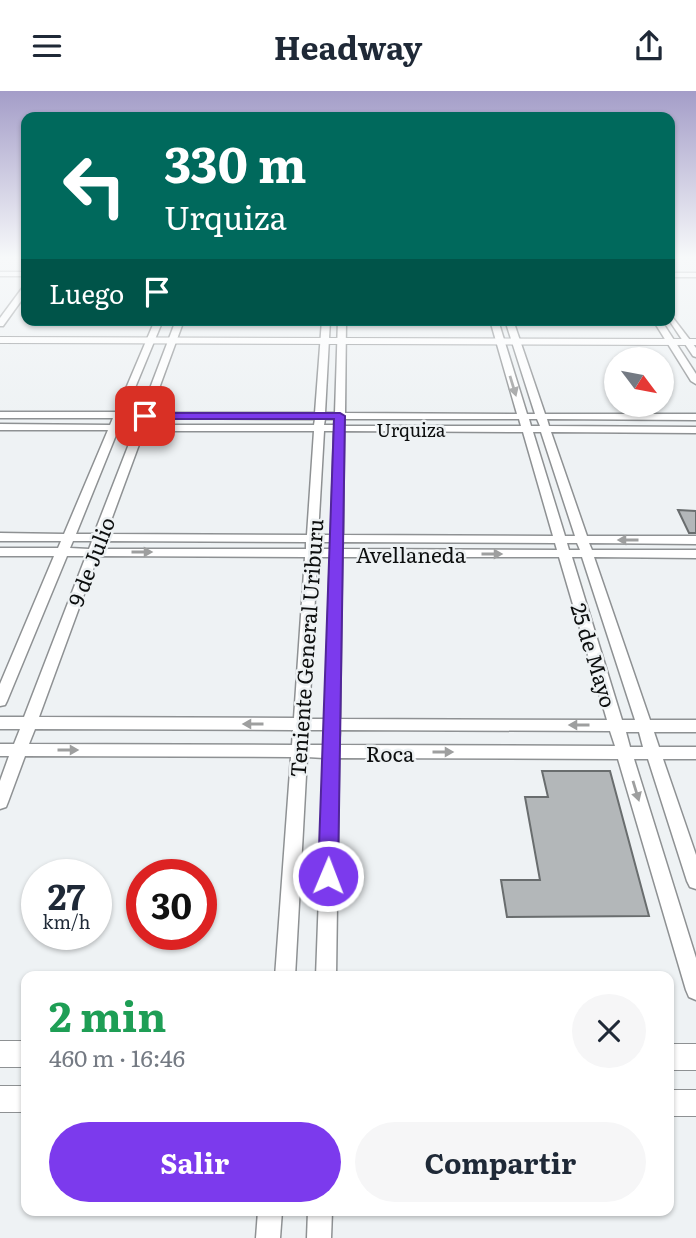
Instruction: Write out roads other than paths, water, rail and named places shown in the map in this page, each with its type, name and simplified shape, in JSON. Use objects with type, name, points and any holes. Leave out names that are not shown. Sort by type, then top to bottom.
[{"type":"street","points":[[0,324],[11,310]]},
{"type":"street","points":[[675,321],[691,338],[696,353]]},
{"type":"street","name":"9 de Julio","points":[[0,701],[157,326]]},
{"type":"street","name":"9 de Julio","points":[[0,802],[178,326]]},
{"type":"street","points":[[661,326],[696,381]]},
{"type":"street","points":[[0,339],[174,337],[325,331],[691,338]]},
{"type":"street","name":"Teniente General Uriburu","points":[[285,971],[325,331]]},
{"type":"street","name":"Teniente General Uriburu","points":[[326,971],[342,332]]},
{"type":"street","points":[[0,333],[153,337]]},
{"type":"street","name":"25 de Mayo","points":[[504,334],[525,423],[696,990]]},
{"type":"street","name":"25 de Mayo","points":[[504,334],[543,423],[696,881]]},
{"type":"street","name":"Urquiza","points":[[0,415],[120,416],[142,422]]},
{"type":"street","name":"Urquiza","points":[[0,427],[114,428],[142,422],[543,423],[696,417]]},
{"type":"street","name":"Urquiza","points":[[543,423],[696,430]]},
{"type":"street","name":"Avellaneda","points":[[0,537],[311,546]]},
{"type":"street","name":"Avellaneda","points":[[0,552],[94,552],[560,539],[696,540]]},
{"type":"street","name":"Avellaneda","points":[[336,546],[564,554],[696,554]]},
{"type":"street","name":"Roca","points":[[0,723],[696,726]]},
{"type":"street","name":"Roca","points":[[0,750],[696,753]]},
{"type":"street","points":[[0,1054],[21,1054]]},
{"type":"street","points":[[674,1057],[696,1058]]},
{"type":"street","points":[[0,1098],[21,1099]]},
{"type":"street","points":[[674,1103],[696,1103]]},
{"type":"street","points":[[268,1238],[270,1216]]},
{"type":"street","points":[[319,1238],[320,1216]]}]
